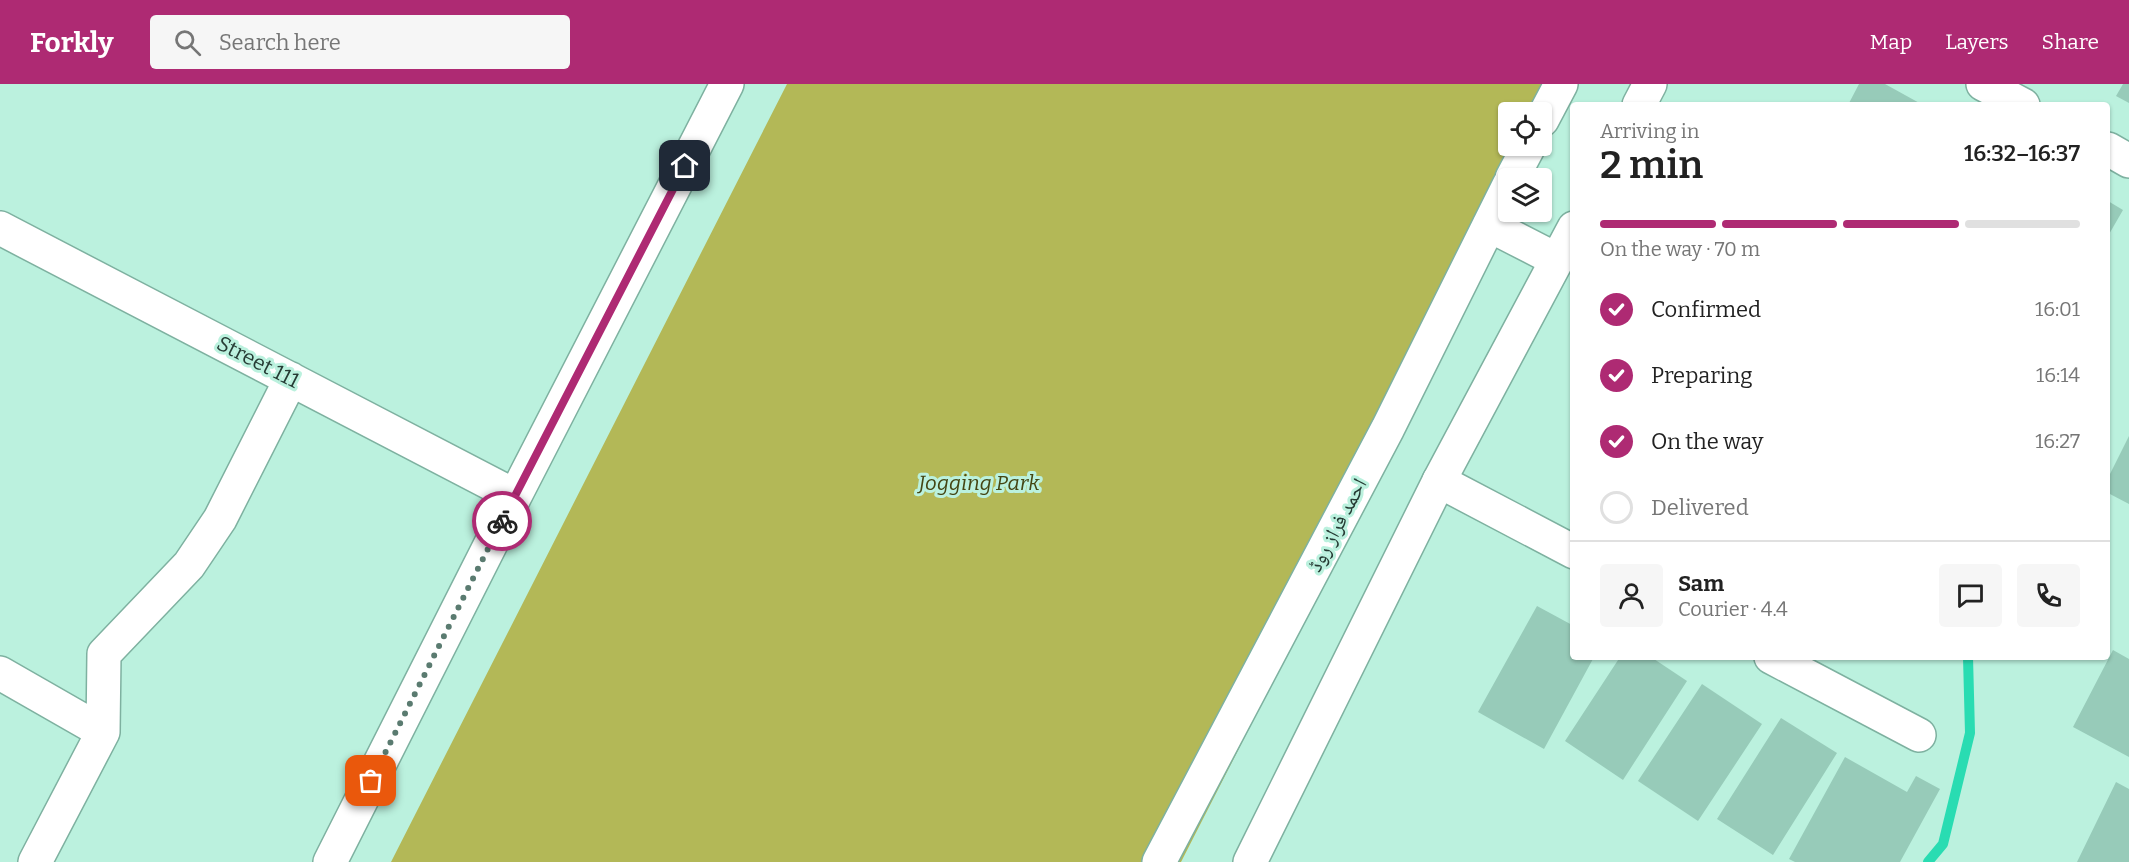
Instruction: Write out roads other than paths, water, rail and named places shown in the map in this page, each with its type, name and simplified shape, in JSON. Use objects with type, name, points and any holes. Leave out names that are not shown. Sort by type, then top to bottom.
[{"type":"street","points":[[330,862],[727,84]]},
{"type":"street","points":[[1552,102],[1561,84]]},
{"type":"street","points":[[1641,102],[1650,84]]},
{"type":"street","points":[[1983,84],[2017,102]]},
{"type":"street","points":[[2110,150],[2129,161]]},
{"type":"street","name":"احمد فراز روڈ","points":[[1159,862],[1388,428],[1498,207]]},
{"type":"street","points":[[1489,225],[1557,260]]},
{"type":"street","name":"Street 111","points":[[0,228],[515,496]]},
{"type":"street","points":[[1250,862],[1439,481],[1570,236]]},
{"type":"street","points":[[35,862],[103,732],[104,654],[189,565],[220,519],[291,379]]},
{"type":"street","points":[[1439,481],[1570,550]]},
{"type":"street","points":[[1778,660],[1919,735]]},
{"type":"street","points":[[0,673],[103,732]]},
{"type":"waterway","points":[[1928,862],[1943,844],[1970,733],[1968,660]]},
{"type":"park label","name":"Jogging Park","points":[[979,483]]}]
